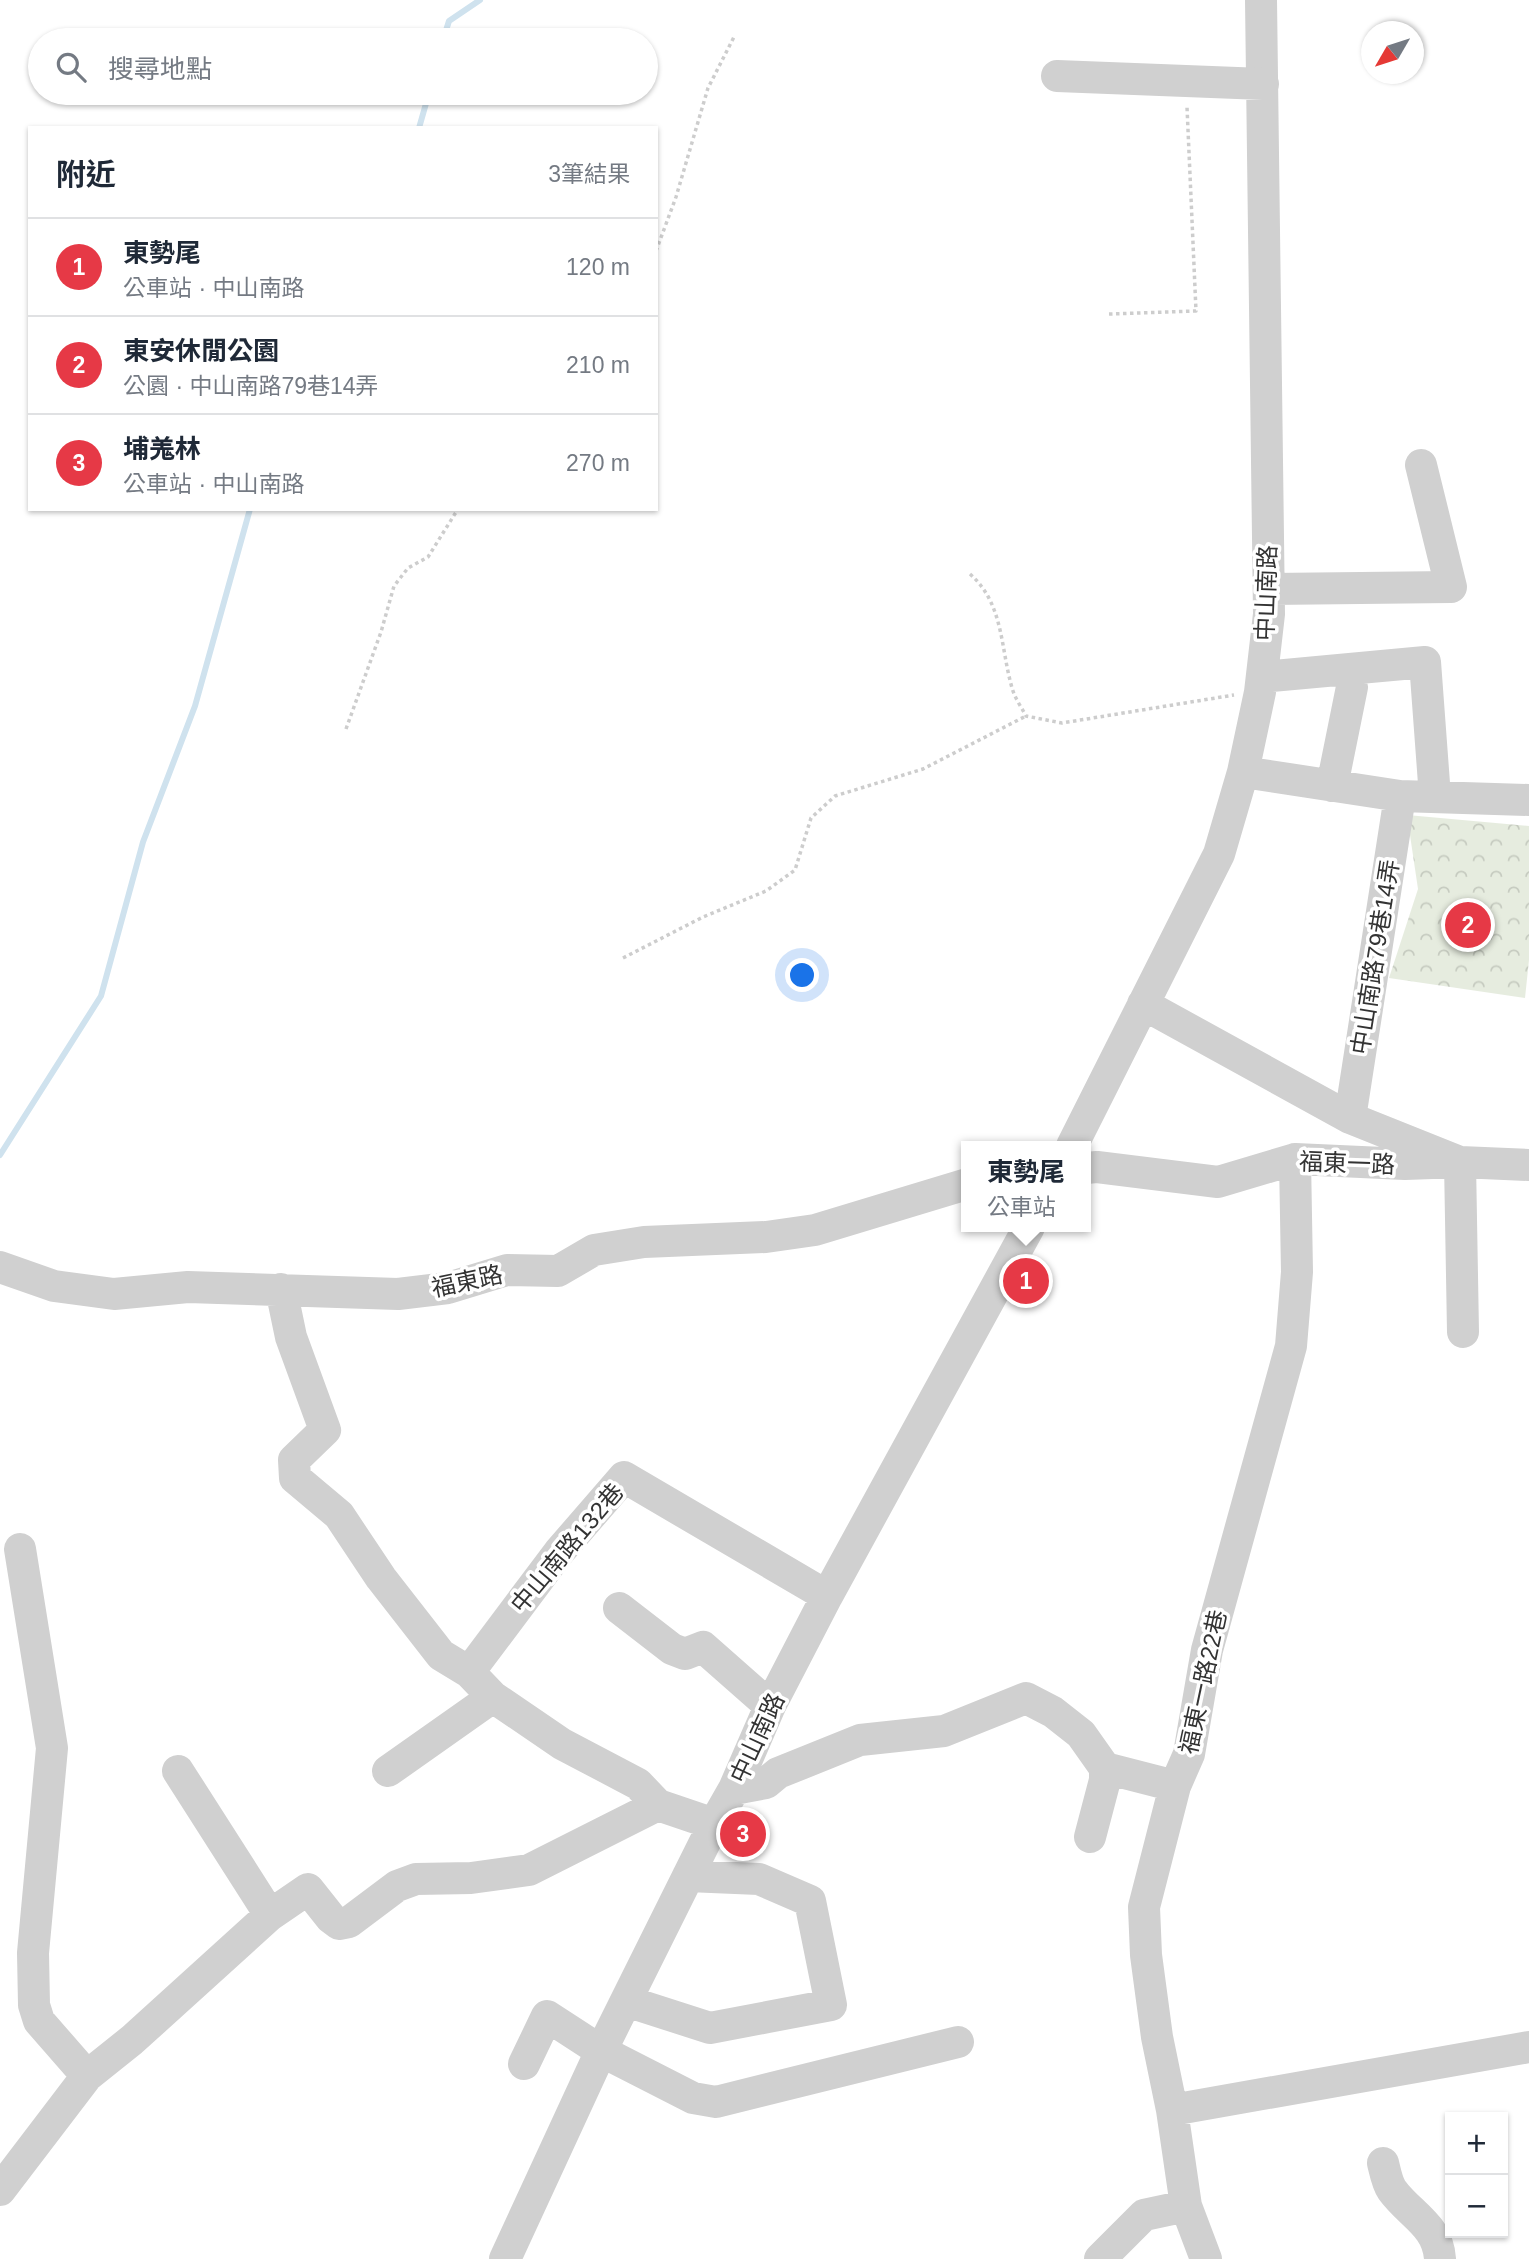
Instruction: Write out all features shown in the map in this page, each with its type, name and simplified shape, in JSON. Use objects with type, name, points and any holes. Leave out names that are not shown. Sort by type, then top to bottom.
[{"type":"street","name":"中山南路","points":[[1074,1141],[1219,854],[1243,772],[1261,684],[1269,589],[1261,0]]},
{"type":"street","points":[[1057,76],[1263,84]]},
{"type":"street","points":[[1269,589],[1451,587],[1421,465]]},
{"type":"street","points":[[1261,684],[1426,662],[1435,797]]},
{"type":"street","points":[[1332,786],[1352,687]]},
{"type":"street","points":[[1243,772],[1400,796],[1529,800]]},
{"type":"street","name":"中山南路79巷14弄","points":[[1350,1118],[1400,796]]},
{"type":"street","points":[[1143,1004],[1350,1118],[1460,1162],[1463,1332]]},
{"type":"street","name":"福東一路","points":[[1091,1168],[1218,1182],[1295,1158],[1405,1164],[1460,1162],[1529,1166]]},
{"type":"street","name":"福東一路22巷","points":[[1206,2259],[1186,2206],[1172,2110],[1155,2023],[1146,1955],[1144,1907],[1175,1786],[1189,1754],[1207,1650],[1291,1346],[1297,1272],[1295,1158]]},
{"type":"street","name":"福東路","points":[[0,1267],[54,1286],[114,1294],[188,1287],[398,1294],[448,1288],[507,1270],[558,1271],[594,1250],[643,1242],[766,1237],[815,1230],[961,1186]]},
{"type":"street","name":"中山南路","points":[[505,2259],[601,2051],[734,1789],[770,1706],[827,1596],[1026,1232]]},
{"type":"street","points":[[281,1289],[291,1338],[325,1430],[294,1460],[295,1478],[340,1515],[381,1578],[440,1655],[469,1672],[494,1697],[562,1744],[638,1784],[659,1805],[714,1824]]},
{"type":"street","name":"中山南路132巷","points":[[469,1672],[559,1552],[624,1477],[827,1596]]},
{"type":"street","points":[[20,1549],[52,1748],[33,1953],[34,2005],[39,2021],[87,2076]]},
{"type":"street","points":[[619,1608],[672,1649],[685,1654],[703,1647],[770,1706]]},
{"type":"street","points":[[388,1771],[494,1697]]},
{"type":"street","points":[[734,1789],[766,1783],[778,1773],[860,1740],[944,1731],[1026,1698],[1053,1712],[1081,1734],[1105,1768],[1105,1780],[1090,1836]]},
{"type":"street","points":[[1105,1768],[1175,1786]]},
{"type":"street","points":[[178,1772],[270,1915]]},
{"type":"street","points":[[0,2190],[87,2076],[132,2040],[270,1915],[308,1889],[331,1918],[339,1924],[349,1922],[397,1886],[416,1879],[471,1878],[529,1870],[659,1805]]},
{"type":"street","points":[[626,2001],[710,2028],[831,2005],[810,1901],[759,1880],[688,1876]]},
{"type":"street","points":[[524,2064],[547,2016],[601,2051],[693,2098],[716,2102],[958,2042]]},
{"type":"street","points":[[1172,2110],[1529,2047]]},
{"type":"street","points":[[1383,2163],[1391,2189],[1431,2230],[1439,2248],[1440,2259]]},
{"type":"street","points":[[1100,2259],[1144,2215],[1186,2206]]},
{"type":"path","points":[[658,246],[676,197],[708,88],[735,35]]},
{"type":"path","points":[[1109,314],[1196,311],[1186,80]]},
{"type":"path","points":[[346,729],[382,632],[394,586],[408,568],[428,558],[457,511]]},
{"type":"path","points":[[970,574],[984,586],[994,605],[1013,694],[1026,716]]},
{"type":"path","points":[[623,958],[703,917],[766,891],[795,870],[811,818],[835,796],[923,769],[1026,716],[1062,723],[1261,684]]},
{"type":"green space","points":[[1407,815],[1529,826],[1529,960],[1525,998],[1389,978],[1418,889]]},
{"type":"waterway","points":[[447,28],[449,21],[480,0]]},
{"type":"waterway","points":[[420,126],[426,105]]},
{"type":"waterway","points":[[0,1155],[101,996],[143,842],[195,706],[249,511]]},
{"type":"place","name":"東安休閒公園","points":[[1468,925]]},
{"type":"place","name":"東勢尾","points":[[1026,1281]]},
{"type":"place","name":"埔羗林","points":[[743,1834]]}]
